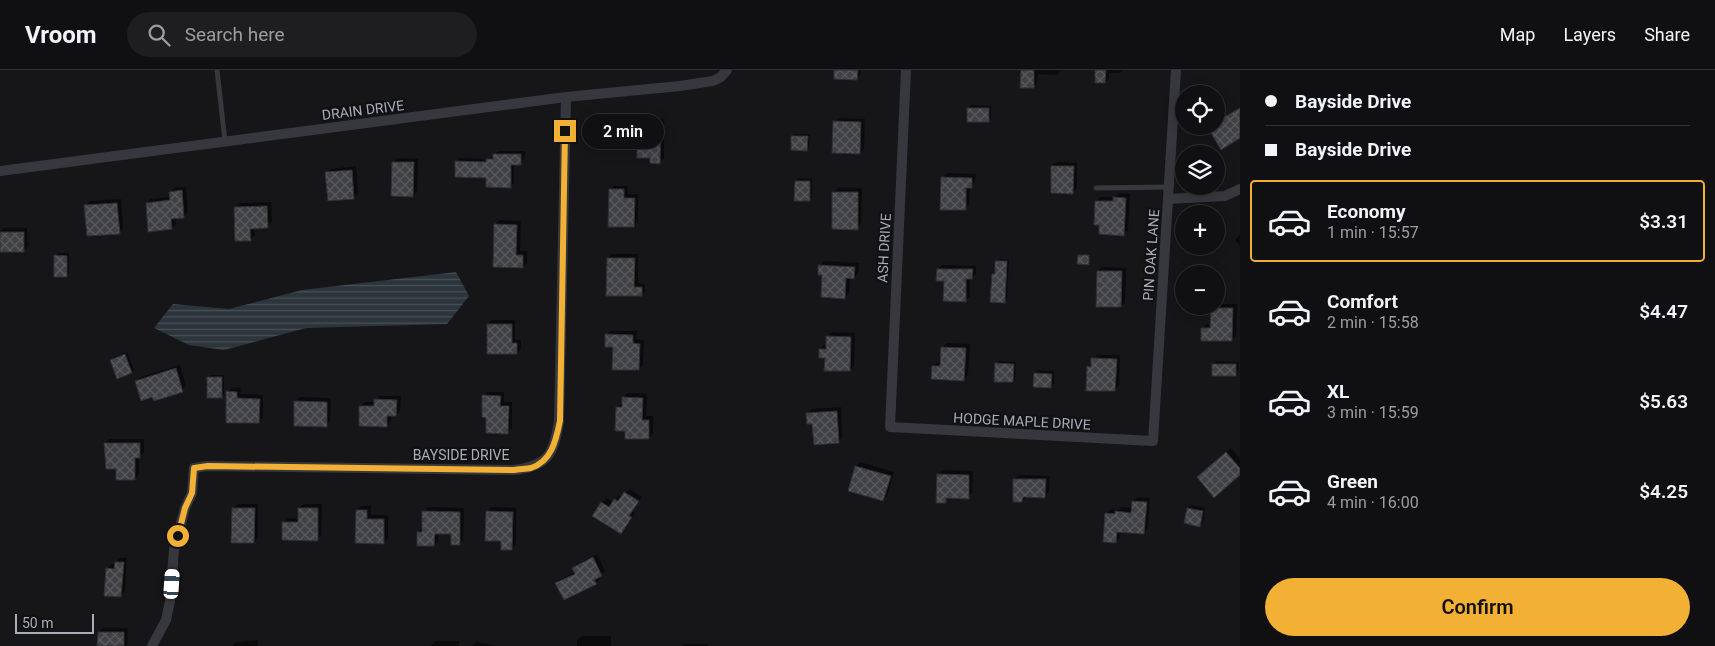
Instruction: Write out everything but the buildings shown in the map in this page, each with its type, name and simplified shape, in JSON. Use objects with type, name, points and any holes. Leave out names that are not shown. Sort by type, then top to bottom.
[{"type":"street","name":"DRAIN DRIVE","points":[[0,171],[566,97],[680,86],[713,81],[721,77],[727,70]]},
{"type":"street","name":"ASH DRIVE","points":[[890,427],[906,70]]},
{"type":"street","name":"PIN OAK LANE","points":[[1153,441],[1176,70]]},
{"type":"street","name":"BAYSIDE DRIVE","points":[[152,646],[166,620],[170,601],[174,550],[185,508],[192,493],[194,468],[208,466],[514,470],[531,468],[546,458],[556,443],[560,421],[566,97]]},
{"type":"street","points":[[1168,199],[1225,196],[1240,189]]},
{"type":"street","name":"HODGE MAPLE DRIVE","points":[[890,427],[1153,441]]},
{"type":"lane","points":[[217,70],[225,142]]},
{"type":"lane","points":[[1096,188],[1169,187]]},
{"type":"shaded area","points":[[456,272],[469,296],[447,324],[306,328],[224,350],[189,345],[154,328],[173,304],[229,309],[302,290]]},
{"type":"route","points":[[178,536],[185,508],[192,493],[194,468],[208,466],[514,470],[531,468],[546,458],[556,443],[560,421],[565,131]]}]
